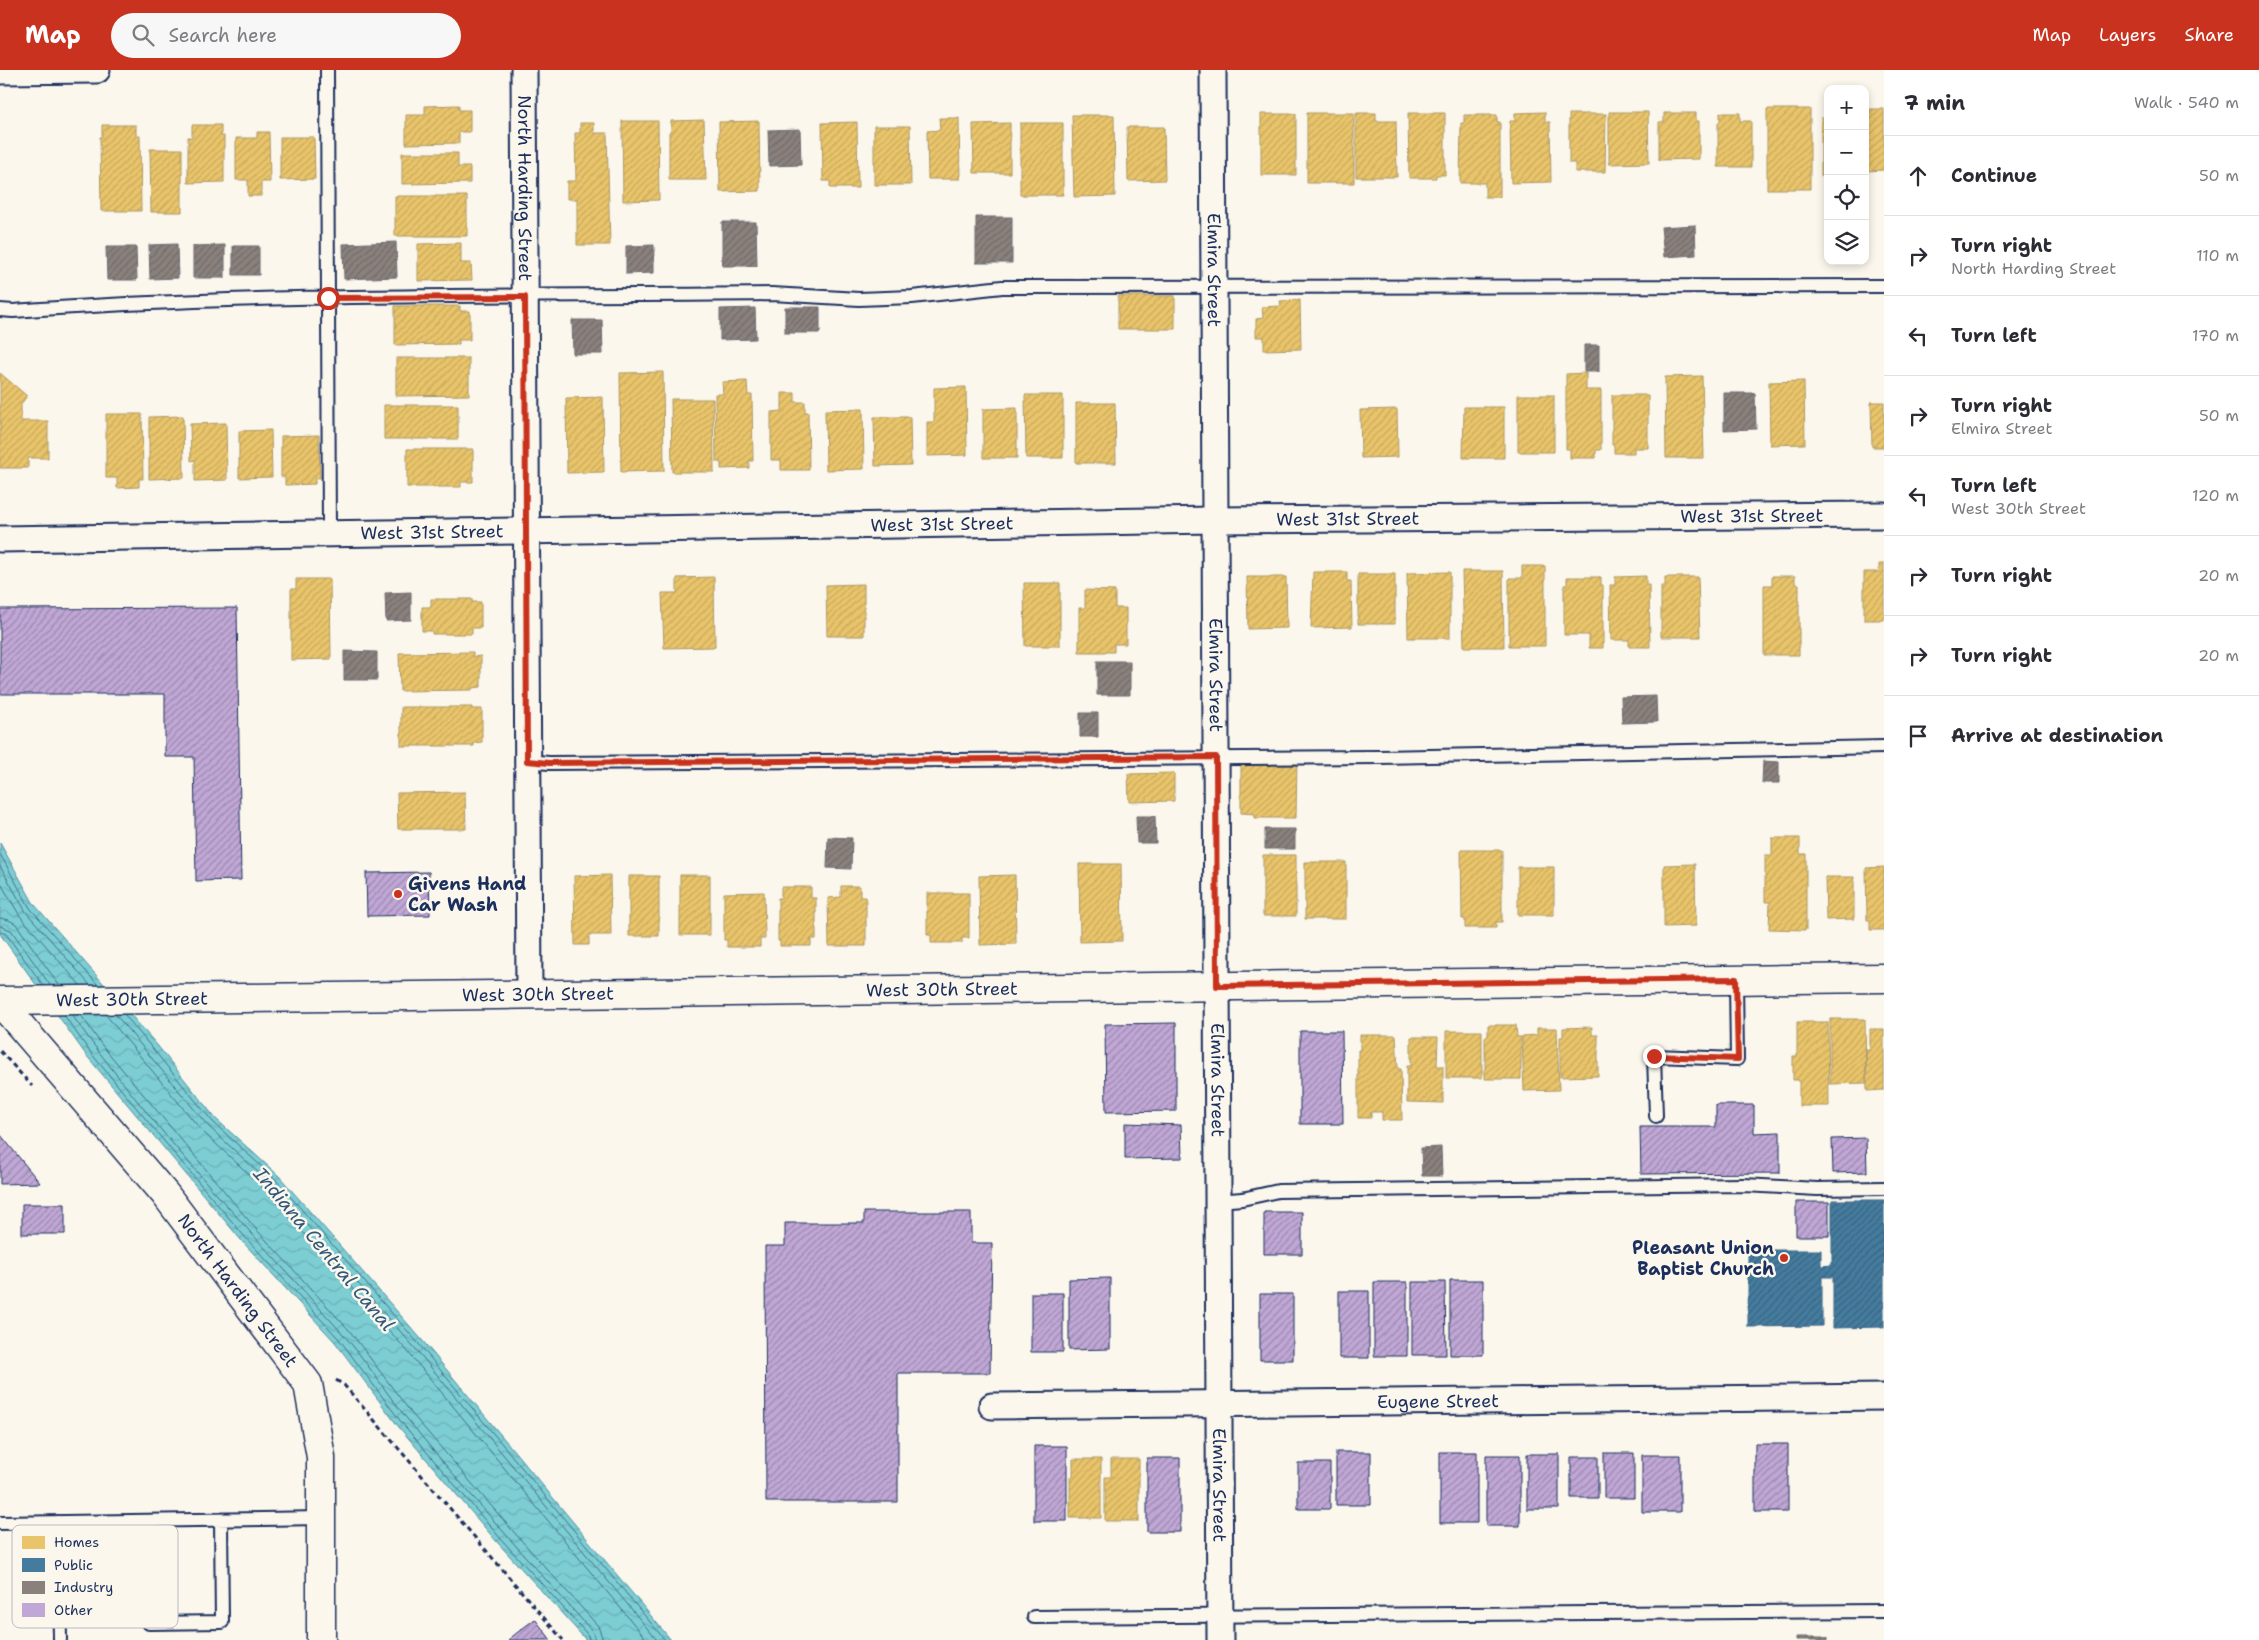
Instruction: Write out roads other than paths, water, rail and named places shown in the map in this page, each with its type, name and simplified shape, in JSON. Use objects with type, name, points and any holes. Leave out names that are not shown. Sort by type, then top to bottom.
[{"type":"main road","name":"West 30th Street","points":[[7,1001],[1884,978]]},
{"type":"main road","name":"North Harding Street","points":[[7,1001],[165,1194],[308,1384],[321,1457],[321,1640]]},
{"type":"street","points":[[0,71],[97,70]]},
{"type":"street","name":"North Harding Street","points":[[524,70],[528,994]]},
{"type":"street","name":"Elmira Street","points":[[1213,70],[1220,1628]]},
{"type":"street","name":"West 31st Street","points":[[0,539],[1215,520],[1884,516]]},
{"type":"street","name":"Eugene Street","points":[[992,1406],[1884,1397]]},
{"type":"lane","points":[[327,70],[329,534]]},
{"type":"lane","points":[[0,310],[13,311],[115,303],[232,299],[772,294],[859,299],[912,297],[1002,287],[1884,286]]},
{"type":"lane","points":[[527,761],[549,763],[1390,756],[1884,747]]},
{"type":"lane","points":[[1656,1116],[1654,1056],[1738,1059],[1736,979]]},
{"type":"lane","points":[[1218,1201],[1242,1199],[1278,1191],[1744,1185],[1817,1189],[1884,1188]]},
{"type":"lane","points":[[0,1523],[321,1518]]},
{"type":"lane","points":[[178,1623],[222,1622],[221,1520]]},
{"type":"lane","points":[[1034,1617],[1220,1628],[1884,1611]]},
{"type":"water","name":"Indiana Central Canal","points":[[0,843],[34,904],[157,1045],[216,1119],[279,1176],[422,1340],[671,1640],[586,1640],[497,1542],[398,1426],[335,1342],[241,1240],[86,1055],[0,934]]},
{"type":"place","name":"Givens Hand Car Wash","points":[[398,894]]},
{"type":"place","name":"Pleasant Union Baptist Church","points":[[1784,1258]]}]
